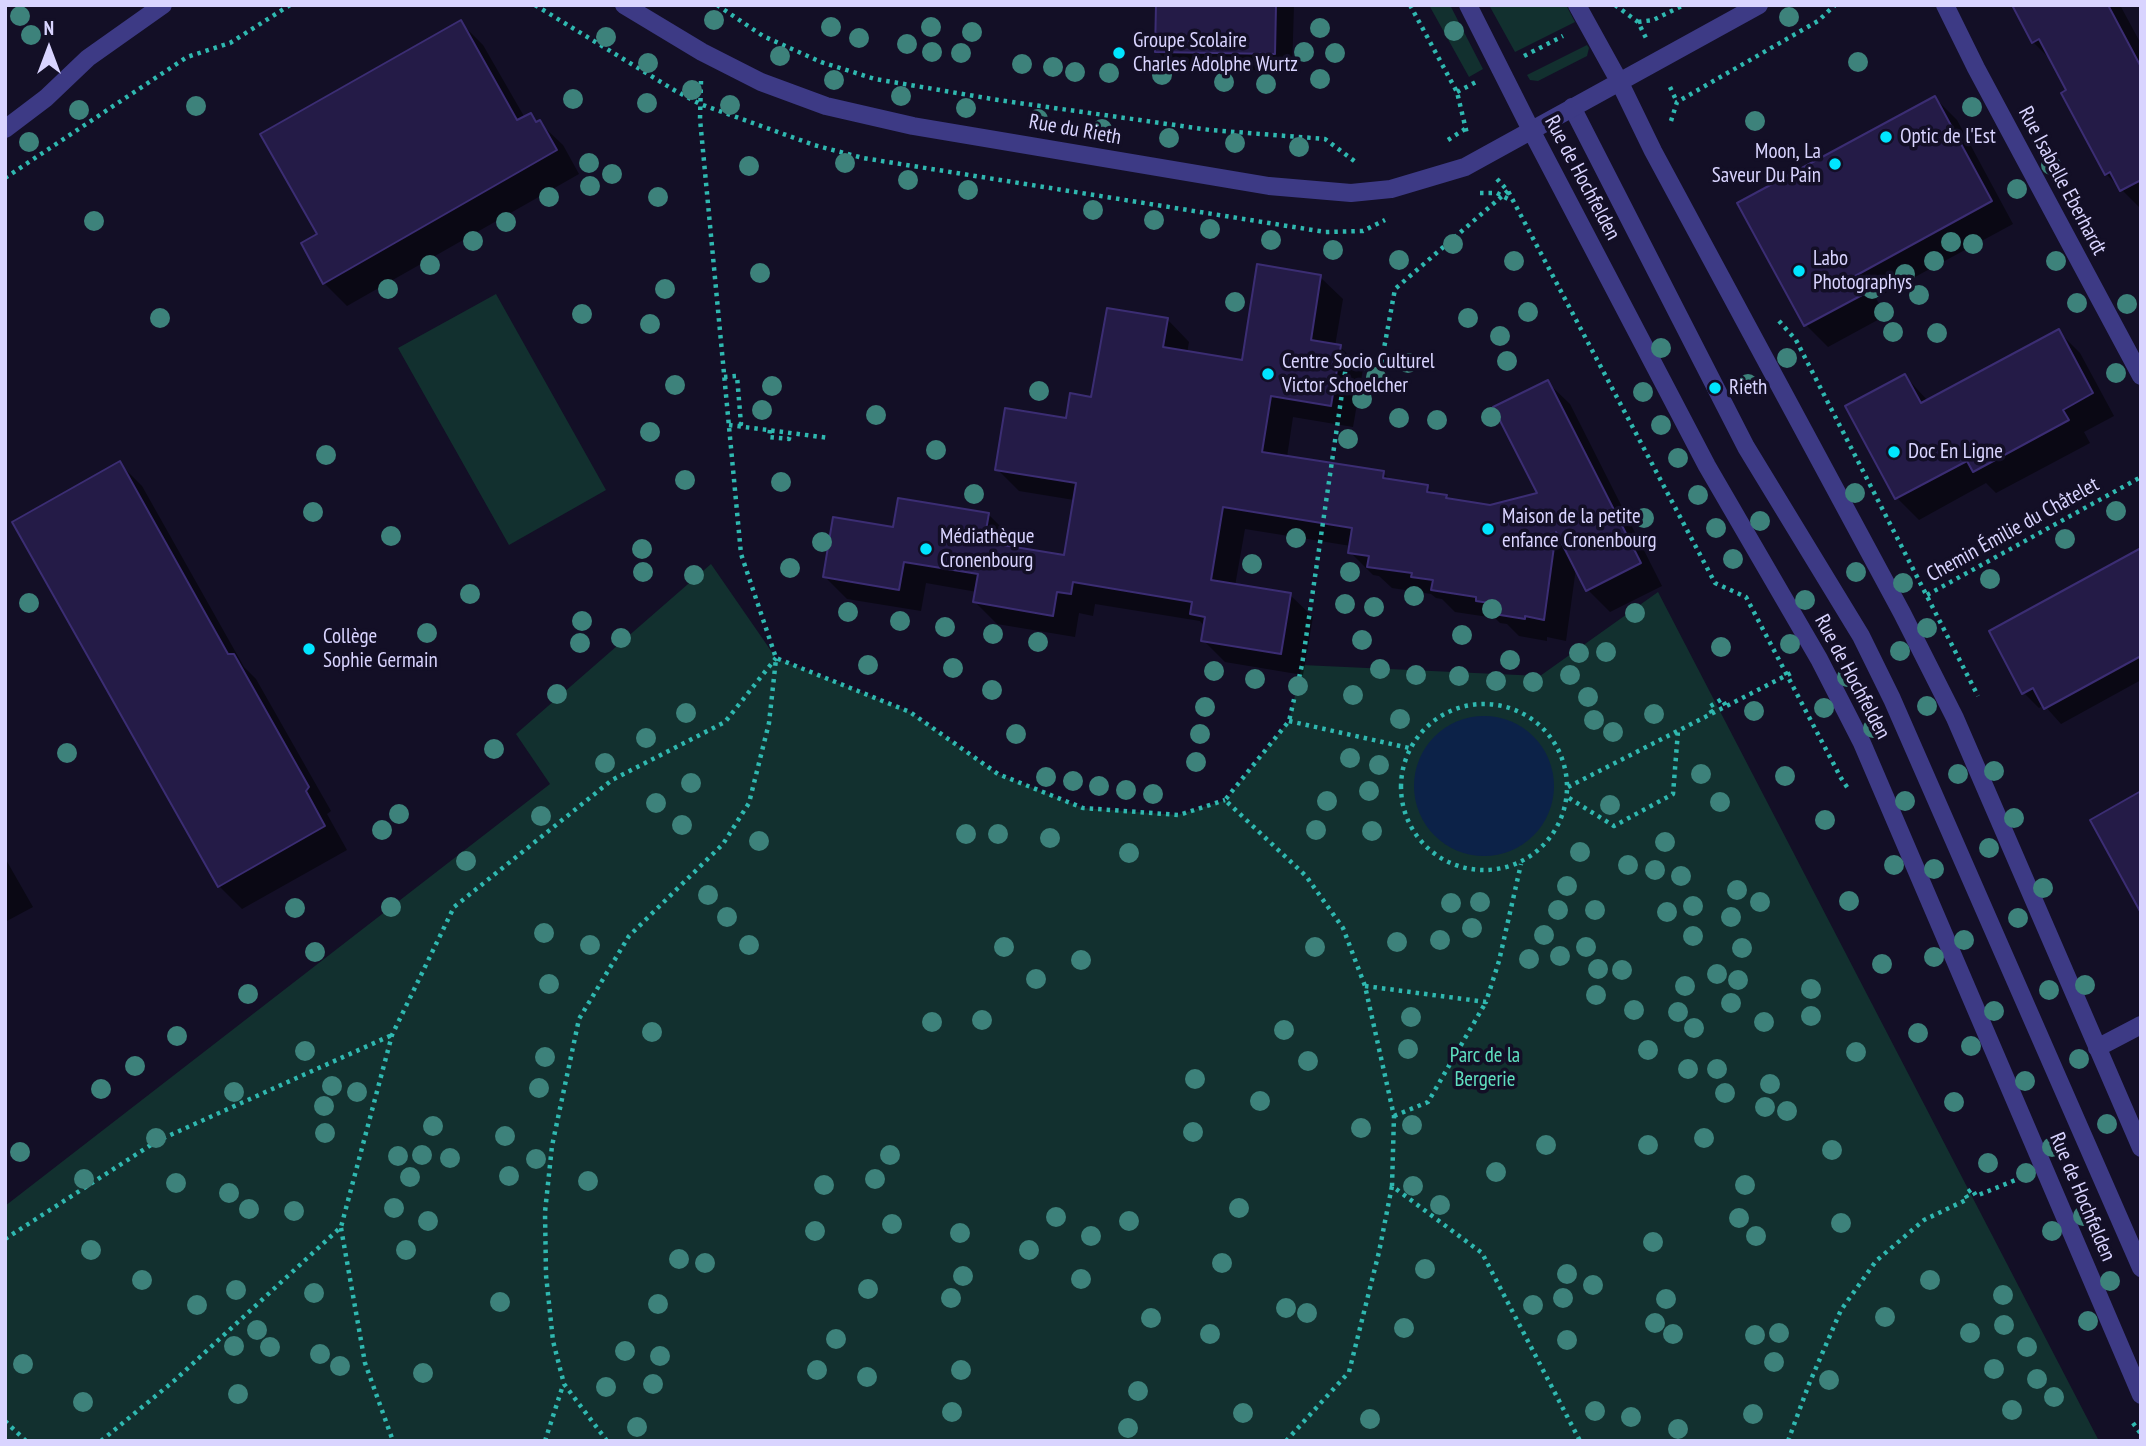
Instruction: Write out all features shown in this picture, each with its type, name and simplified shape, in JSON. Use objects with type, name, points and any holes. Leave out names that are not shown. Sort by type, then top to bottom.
[{"type":"street","points":[[5,130],[47,98],[88,58],[163,5]]},
{"type":"street","name":"Rue du Rieth","points":[[624,5],[702,52],[761,82],[826,106],[926,128],[1255,184],[1351,193],[1391,189],[1465,167],[1759,5]]},
{"type":"street","name":"Rue de Hochfelden","points":[[1468,5],[1707,466],[1819,659],[1862,743],[2141,1395]]},
{"type":"street","points":[[1577,5],[1902,613],[1955,718],[2141,1148]]},
{"type":"street","name":"Rue Isabelle Eberhardt","points":[[1945,5],[2141,376]]},
{"type":"street","points":[[1573,107],[1746,447],[1861,636],[1892,699],[2141,1268]]},
{"type":"street","points":[[2097,1048],[2141,1025]]},
{"type":"path","points":[[5,178],[187,57],[230,43],[290,5]]},
{"type":"path","points":[[717,5],[763,36],[821,62],[876,79],[998,100],[1210,130],[1325,139],[1362,166]]},
{"type":"path","points":[[1410,5],[1457,92],[1465,129],[1439,146]]},
{"type":"path","points":[[1615,5],[1638,22],[1653,20],[1684,5]]},
{"type":"path","points":[[1670,124],[1677,102],[1818,21],[1835,5]]},
{"type":"path","points":[[1521,58],[1564,35]]},
{"type":"path","points":[[607,1441],[564,1384],[552,1341],[546,1275],[545,1212],[552,1146],[579,1019],[629,936],[723,844],[749,803],[769,723],[776,658],[741,554],[700,119],[702,52]]},
{"type":"path","points":[[776,658],[909,712],[998,775],[1083,808],[1178,815],[1225,800],[1289,721],[1302,665],[1346,366],[1380,370],[1395,289],[1508,191],[1715,583],[1746,597],[1853,796]]},
{"type":"path","points":[[724,377],[737,376],[741,424],[729,425]]},
{"type":"path","points":[[729,425],[829,438]]},
{"type":"path","name":"Chemin Émilie du Châtelet","points":[[1902,613],[1928,594],[2141,477]]},
{"type":"path","points":[[393,1441],[365,1363],[341,1227],[392,1035],[454,906],[612,780],[725,722],[776,658]]},
{"type":"path","points":[[1568,787],[1819,659]]},
{"type":"path","points":[[1469,704],[1510,706],[1548,731],[1567,768],[1568,787],[1569,798],[1550,840],[1521,864],[1472,872],[1433,855],[1407,823],[1399,785],[1409,748],[1438,716],[1469,704]]},
{"type":"path","points":[[1289,721],[1409,748]]},
{"type":"path","points":[[1569,798],[1614,827],[1673,794],[1678,731]]},
{"type":"path","points":[[1225,800],[1306,876],[1343,928],[1365,986],[1394,1116],[1392,1186],[1379,1252],[1349,1372],[1286,1441]]},
{"type":"path","points":[[1394,1116],[1428,1102],[1486,1002],[1499,961],[1521,864]]},
{"type":"path","points":[[1365,986],[1486,1002]]},
{"type":"path","points":[[5,1239],[157,1141],[392,1035]]},
{"type":"path","points":[[2013,1167],[2022,1189]]},
{"type":"path","points":[[1788,1441],[1841,1310],[1875,1261],[1924,1220],[1968,1199],[1965,1194],[1972,1189],[1976,1196],[2018,1180]]},
{"type":"path","points":[[1392,1186],[1482,1253],[1580,1441]]},
{"type":"path","points":[[101,1441],[175,1380],[341,1227]]},
{"type":"path","points":[[545,1441],[564,1384]]},
{"type":"path","points":[[2126,1414],[2141,1434]]},
{"type":"path","points":[[5,1421],[26,1441]]},
{"type":"green space","points":[[1429,5],[1450,5],[1483,69],[1469,77]]},
{"type":"green space","points":[[1489,5],[1566,5],[1575,22],[1515,52]]},
{"type":"green space","points":[[1587,45],[1587,56],[1538,81],[1530,80],[1527,75]]},
{"type":"green space","points":[[496,294],[606,490],[509,545],[398,348]]},
{"type":"green space","name":"Parc de la Bergerie","points":[[711,564],[776,658],[910,712],[998,774],[1083,808],[1178,815],[1226,800],[1289,721],[1302,665],[1540,676],[1658,592],[2099,1441],[5,1441],[5,1206],[550,784],[516,734]]},
{"type":"water","points":[[1484,716],[1511,721],[1534,736],[1549,759],[1554,786],[1549,813],[1534,836],[1511,851],[1484,856],[1457,851],[1434,836],[1419,813],[1414,786],[1419,759],[1434,736],[1457,721]]},
{"type":"building","points":[[1156,5],[1276,5],[1275,54],[1155,52]]},
{"type":"building","points":[[2012,5],[2108,5],[2141,67],[2141,180],[2120,191],[2110,172],[2105,175],[2061,93],[2066,90],[2039,39],[2032,43]]},
{"type":"building","points":[[461,20],[517,120],[531,113],[536,122],[540,120],[557,150],[323,284],[301,243],[317,234],[260,134]]},
{"type":"building","points":[[1935,96],[1992,201],[1855,276],[1864,294],[1804,326],[1737,203]]},
{"type":"building","points":[[1257,264],[1321,275],[1311,340],[1341,345],[1331,406],[1271,396],[1262,452],[1384,471],[1383,478],[1428,485],[1427,492],[1490,505],[1537,493],[1493,407],[1548,380],[1641,563],[1586,591],[1556,532],[1544,620],[1525,616],[1525,619],[1494,614],[1496,604],[1476,601],[1476,597],[1431,590],[1433,580],[1411,577],[1412,573],[1367,567],[1369,556],[1348,553],[1352,528],[1223,507],[1211,580],[1291,593],[1281,654],[1201,641],[1205,617],[1190,614],[1192,602],[1073,582],[1071,594],[1057,592],[1053,616],[973,602],[978,574],[904,562],[899,590],[823,577],[833,517],[893,527],[898,498],[989,513],[984,542],[1064,555],[1076,483],[995,470],[1005,408],[1066,418],[1070,393],[1091,397],[1107,308],[1168,318],[1163,347],[1242,360]]},
{"type":"building","points":[[2059,329],[2093,393],[2063,410],[2069,420],[1973,472],[1967,461],[1895,499],[1845,406],[1905,374],[1921,403]]},
{"type":"building","points":[[120,461],[228,654],[234,654],[309,787],[306,791],[325,826],[218,887],[12,522]]},
{"type":"building","points":[[2141,548],[2141,656],[2044,709],[2033,688],[2022,694],[1989,631]]},
{"type":"building","points":[[2141,791],[2141,913],[2090,820]]},
{"type":"place","name":"Groupe Scolaire Charles Adolphe Wurtz","points":[[1119,53]]},
{"type":"place","name":"Optic de l'Est","points":[[1886,137]]},
{"type":"place","name":"Moon, La Saveur Du Pain","points":[[1835,164]]},
{"type":"place","name":"Labo Photographys","points":[[1799,271]]},
{"type":"place","name":"Centre Socio Culturel Victor Schoelcher","points":[[1268,374]]},
{"type":"place","name":"Rieth","points":[[1715,388]]},
{"type":"place","name":"Doc En Ligne","points":[[1894,452]]},
{"type":"place","name":"Maison de la petite enfance Cronenbourg","points":[[1488,529]]},
{"type":"place","name":"Médiathèque Cronenbourg","points":[[926,549]]},
{"type":"place","name":"Collège Sophie Germain","points":[[309,649]]}]
